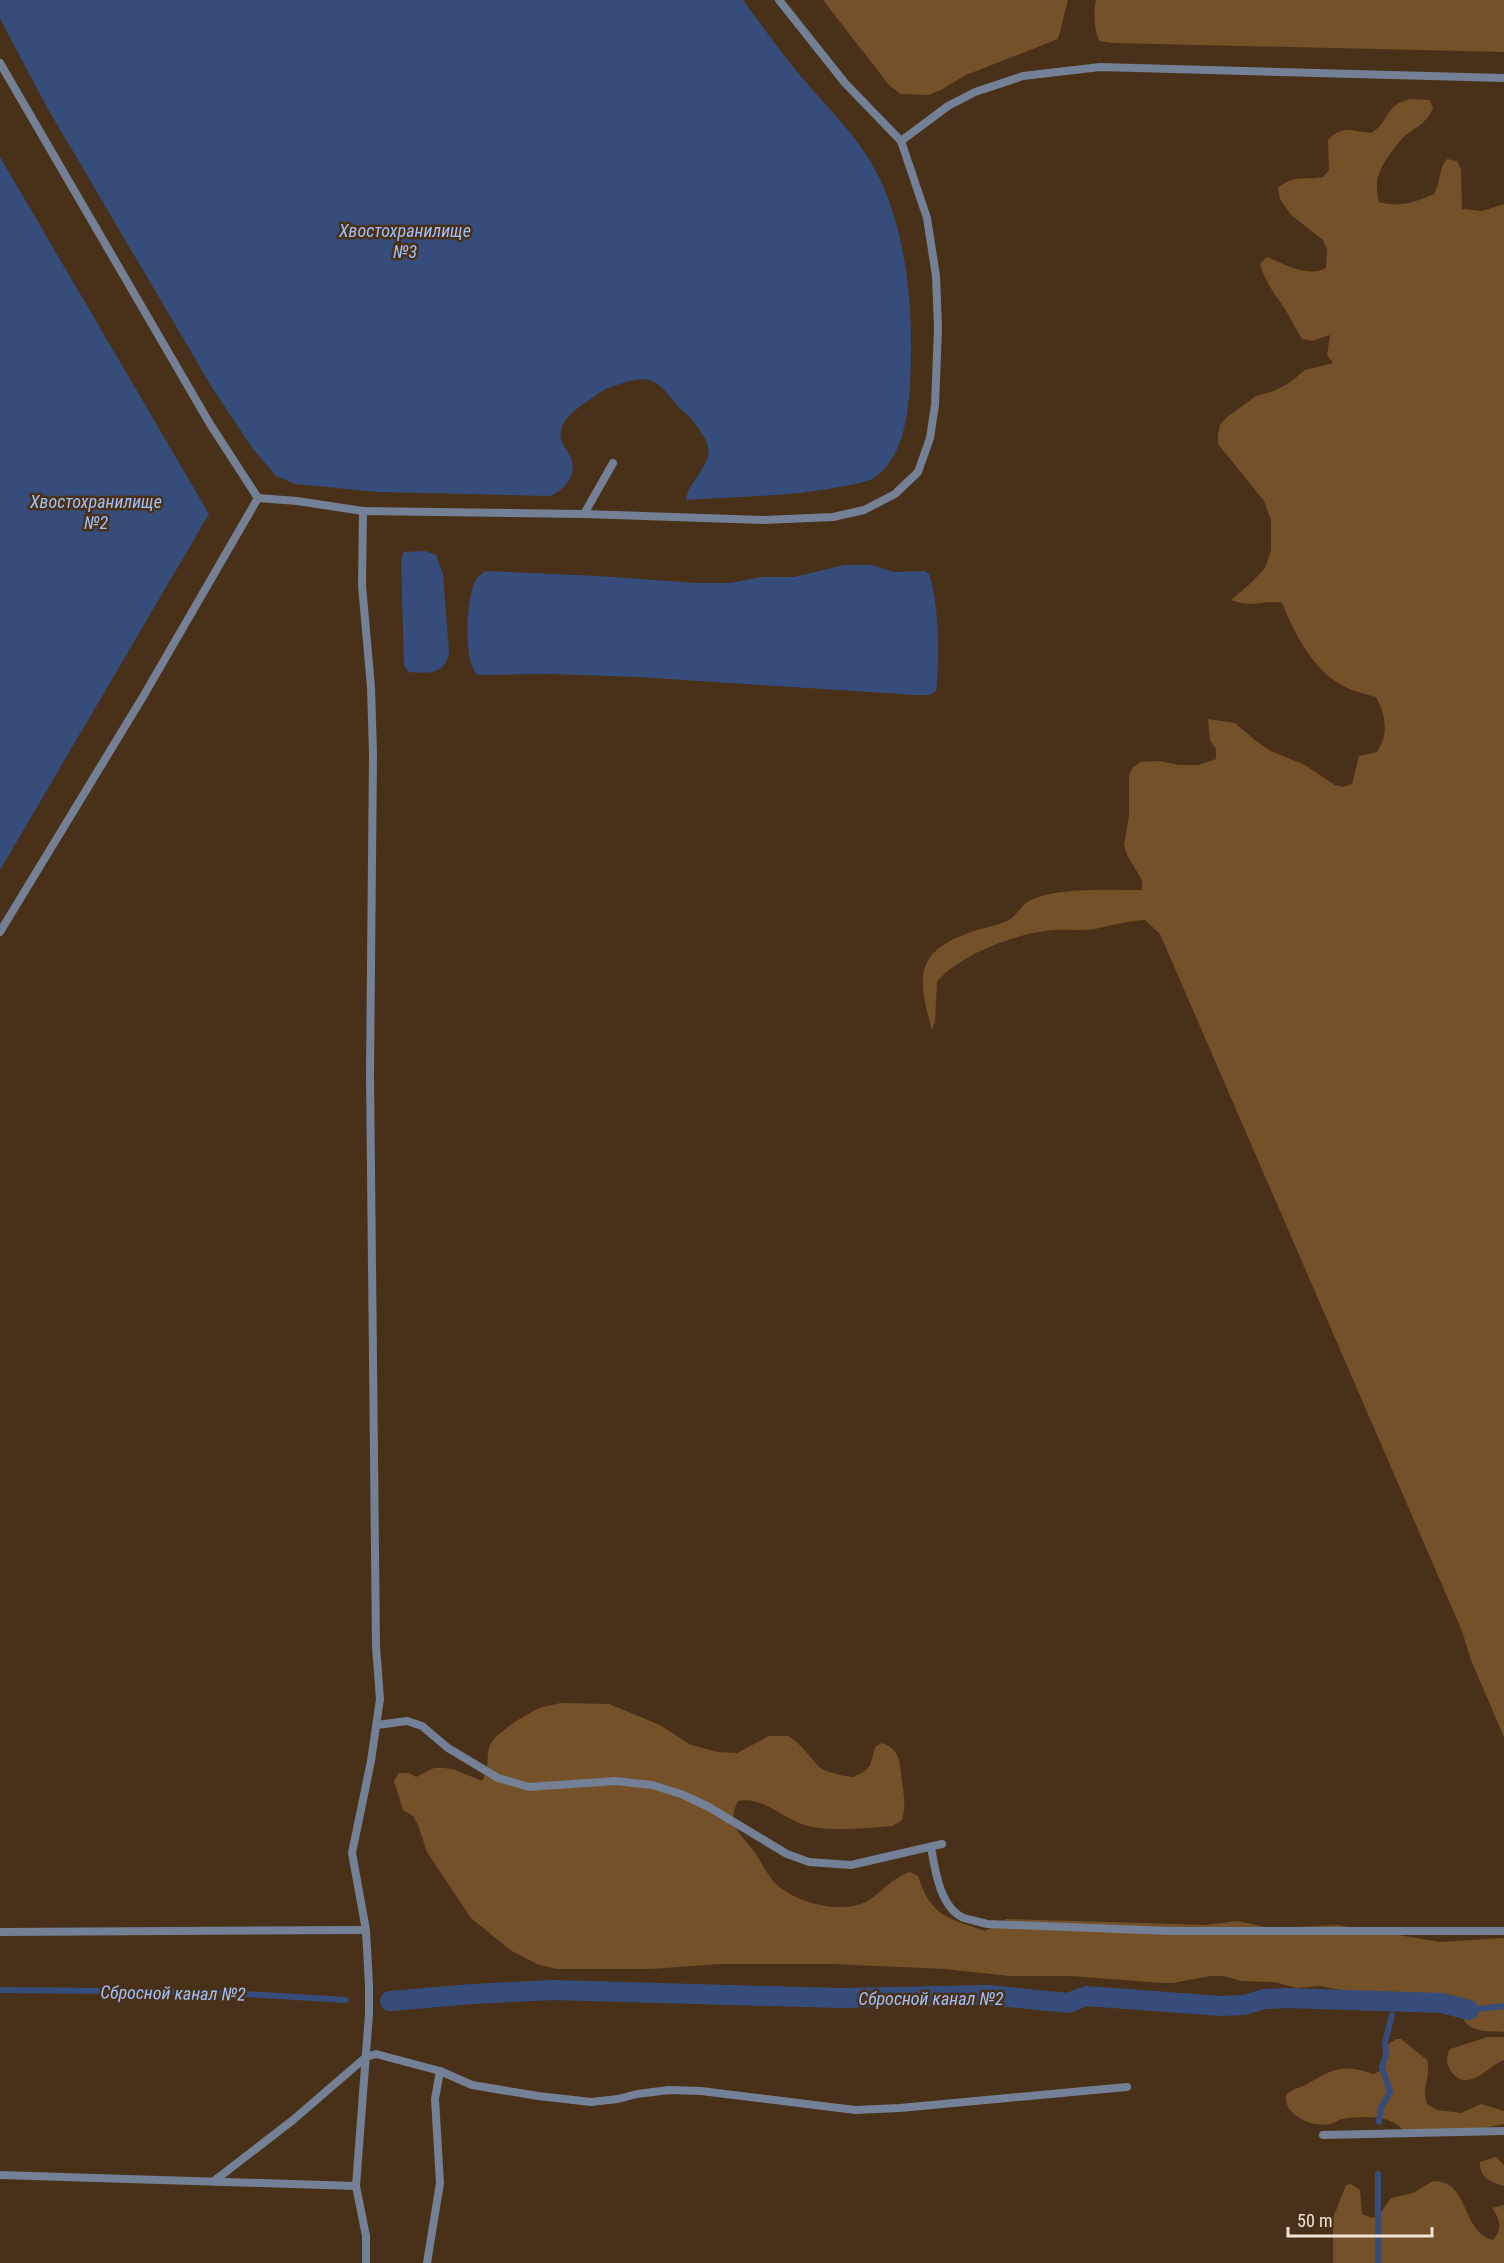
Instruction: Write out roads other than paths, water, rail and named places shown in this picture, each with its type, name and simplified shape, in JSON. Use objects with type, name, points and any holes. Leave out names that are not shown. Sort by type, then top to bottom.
[{"type":"lane","points":[[258,498],[297,501],[363,512],[584,514],[763,520],[833,517],[864,510],[896,494],[918,472],[930,438],[935,405],[938,328],[936,276],[927,218],[901,141],[845,82],[779,0]]},
{"type":"lane","points":[[0,63],[210,424],[258,498]]},
{"type":"lane","points":[[901,141],[948,106],[975,92],[1023,76],[1100,67],[1322,71],[1504,78]]},
{"type":"lane","points":[[584,514],[614,463]]},
{"type":"lane","points":[[0,932],[144,695],[258,498]]},
{"type":"lane","points":[[363,512],[362,585],[371,687],[373,786],[370,1074],[376,1646],[380,1699],[352,1853],[366,1930],[369,2004],[356,2186],[366,2236],[366,2263]]},
{"type":"lane","points":[[377,1725],[407,1721],[422,1726],[448,1748],[498,1778],[529,1786],[615,1781],[652,1785],[672,1791],[708,1806],[787,1854],[809,1862],[851,1865],[942,1844]]},
{"type":"lane","points":[[931,1847],[934,1867],[951,1908],[962,1917],[987,1924],[1169,1931],[1504,1931]]},
{"type":"lane","points":[[0,1932],[366,1930]]},
{"type":"lane","points":[[214,2181],[293,2120],[366,2057],[376,2054],[440,2071],[472,2085],[591,2102],[669,2090],[700,2091],[855,2110],[922,2107],[1127,2087]]},
{"type":"lane","points":[[427,2263],[440,2183],[435,2099],[440,2071]]},
{"type":"lane","points":[[1323,2135],[1504,2131]]},
{"type":"lane","points":[[0,2175],[356,2186]]},
{"type":"water","name":"Хвостохранилище №3","points":[[0,0],[743,0],[788,61],[864,151],[884,189],[894,215],[906,271],[911,357],[905,422],[892,460],[874,478],[862,483],[801,493],[686,500],[689,490],[706,463],[707,443],[690,418],[659,385],[641,379],[605,389],[571,413],[564,422],[561,437],[572,461],[572,473],[567,483],[559,491],[549,496],[378,492],[295,484],[276,476],[253,449],[213,389],[48,109],[0,19]]},
{"type":"water","name":"Хвостохранилище №2","points":[[0,157],[209,514],[0,870]]},
{"type":"water","points":[[425,551],[436,555],[443,574],[449,652],[440,669],[422,673],[408,672],[404,665],[401,559],[404,552]]},
{"type":"water","points":[[844,565],[872,565],[893,572],[924,571],[929,574],[935,600],[938,631],[936,691],[929,695],[915,695],[638,677],[552,674],[478,675],[470,657],[468,615],[472,590],[475,581],[486,571],[729,583],[763,577],[794,577]]},
{"type":"waterway","name":"Сбросной канал №2","points":[[0,1990],[210,1992],[346,2000]]},
{"type":"waterway","name":"Сбросной канал №2","points":[[390,2001],[553,1990],[840,1998],[989,1995],[1068,2003],[1086,1996],[1221,2006],[1287,1998],[1442,2003],[1469,2010]]},
{"type":"waterway","name":"Сбросной канал №2","points":[[1469,2010],[1504,2006]]},
{"type":"waterway","points":[[1379,2122],[1381,2108],[1390,2092],[1382,2067],[1392,2015]]},
{"type":"waterway","points":[[1378,2174],[1378,2263]]}]
